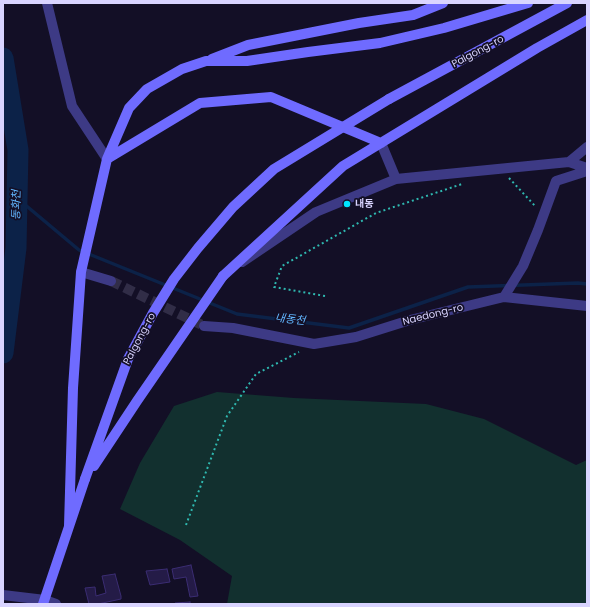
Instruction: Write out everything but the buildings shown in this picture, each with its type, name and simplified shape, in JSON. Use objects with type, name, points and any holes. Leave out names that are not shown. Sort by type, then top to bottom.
[{"type":"main road","points":[[69,526],[73,388],[81,272],[107,160],[129,108],[147,89],[182,69],[248,46],[359,23],[413,15],[443,3]]},
{"type":"main road","points":[[206,61],[247,61],[380,43],[444,28],[528,3]]},
{"type":"main road","name":"Palgong-ro","points":[[44,603],[85,479],[128,359],[153,313],[174,279],[233,207],[274,169],[304,150],[389,100],[567,3]]},
{"type":"main road","points":[[85,479],[223,276],[343,166],[537,48],[587,20]]},
{"type":"main road","points":[[107,160],[200,103],[271,97],[382,142]]},
{"type":"street","points":[[48,3],[72,106],[107,160]]},
{"type":"street","points":[[382,142],[396,179]]},
{"type":"street","points":[[568,162],[587,147]]},
{"type":"street","points":[[223,276],[316,212],[396,179],[568,162],[587,169]]},
{"type":"street","points":[[504,297],[523,266],[556,181],[587,169]]},
{"type":"street","points":[[81,272],[111,281]]},
{"type":"street","name":"Naedong-ro","points":[[204,326],[233,328],[314,344],[356,337],[410,320],[504,297],[587,306]]},
{"type":"street","points":[[3,595],[56,604]]},
{"type":"path","points":[[499,168],[543,216]]},
{"type":"path","points":[[325,296],[274,287],[282,266],[376,213],[462,184]]},
{"type":"path","points":[[186,525],[227,416],[256,374],[314,344]]},
{"type":"green space","points":[[217,392],[294,398],[426,404],[484,419],[576,465],[587,460],[587,604],[227,604],[232,576],[180,540],[120,509],[140,463],[174,406]]},
{"type":"waterway","name":"동화천","points":[[3,58],[18,150],[16,248],[3,353]]},
{"type":"waterway","name":"내동천","points":[[17,198],[79,250],[237,314],[349,328],[468,287],[578,283],[587,284]]},
{"type":"tunnel","points":[[111,281],[204,326]]},
{"type":"place","name":"내동","points":[[347,204]]}]
